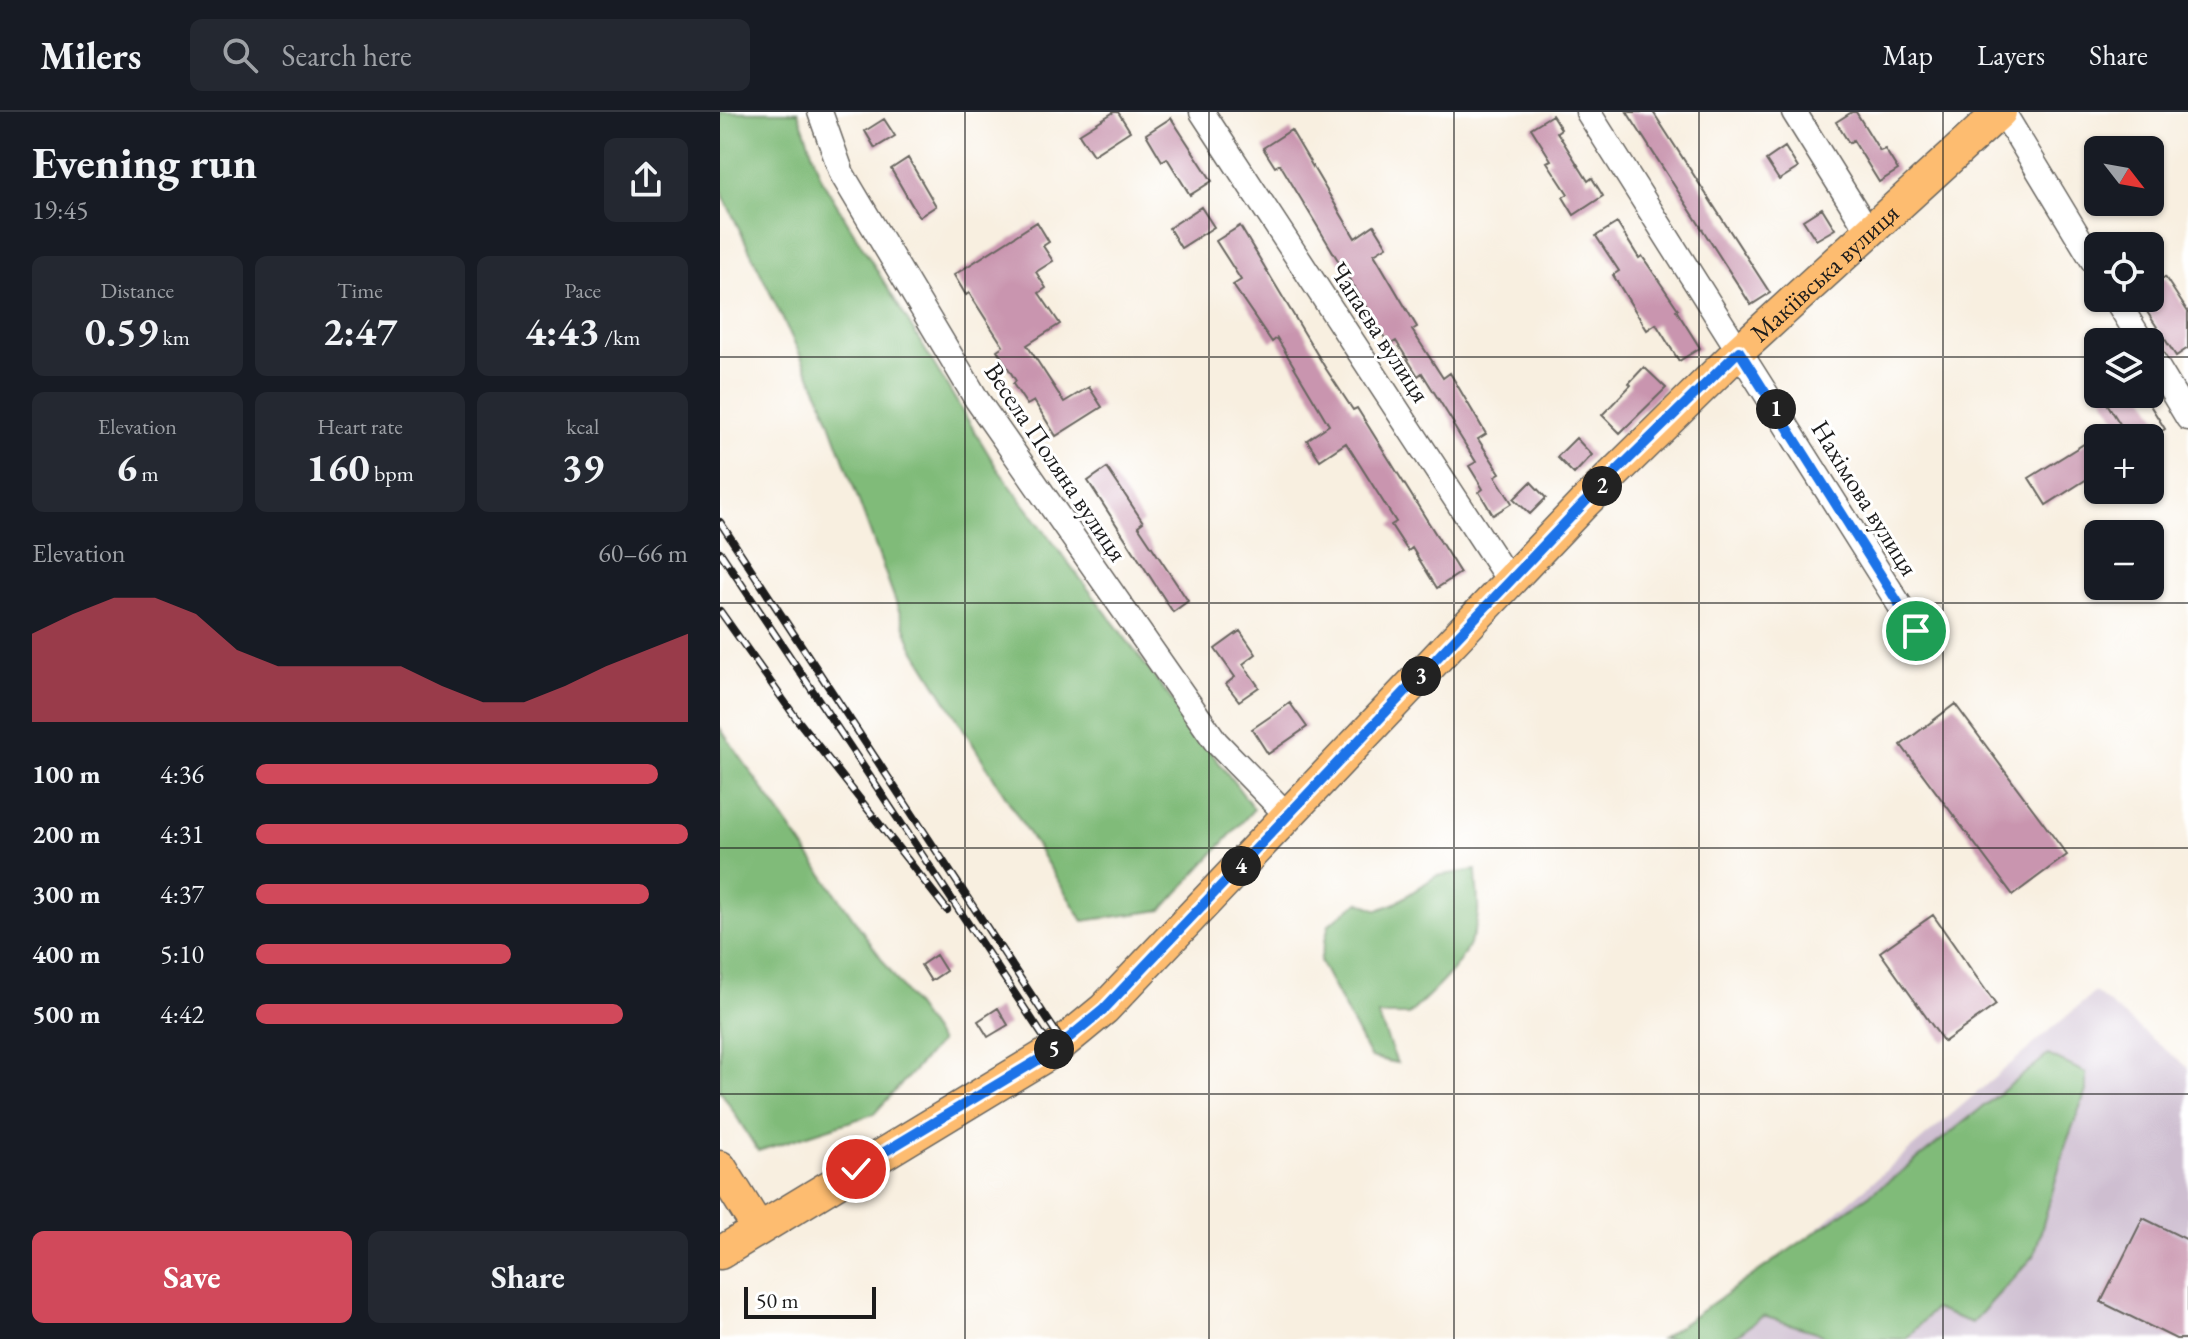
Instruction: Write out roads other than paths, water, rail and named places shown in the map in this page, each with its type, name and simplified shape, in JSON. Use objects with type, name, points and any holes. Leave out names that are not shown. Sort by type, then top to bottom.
[{"type":"main road","name":"Макіївська вулиця","points":[[720,1253],[1053,1051],[1082,1029],[1584,503],[1739,351],[2001,112]]},
{"type":"main road","points":[[720,1167],[758,1228]]},
{"type":"street","name":"Весела Поляна вулиця","points":[[820,112],[842,174],[977,400],[1216,742],[1288,816]]},
{"type":"street","name":"Чапаєва вулиця","points":[[1202,112],[1510,582]]},
{"type":"street","name":"Нахімова вулиця","points":[[1588,112],[1916,631]]},
{"type":"street","points":[[1794,112],[1869,232]]},
{"type":"street","points":[[2001,112],[2084,246]]},
{"type":"street","points":[[2164,378],[2188,418]]},
{"type":"railway","points":[[720,522],[1063,1043]]},
{"type":"railway","points":[[720,552],[1053,1051]]},
{"type":"railway","points":[[720,611],[796,718],[947,910]]}]
